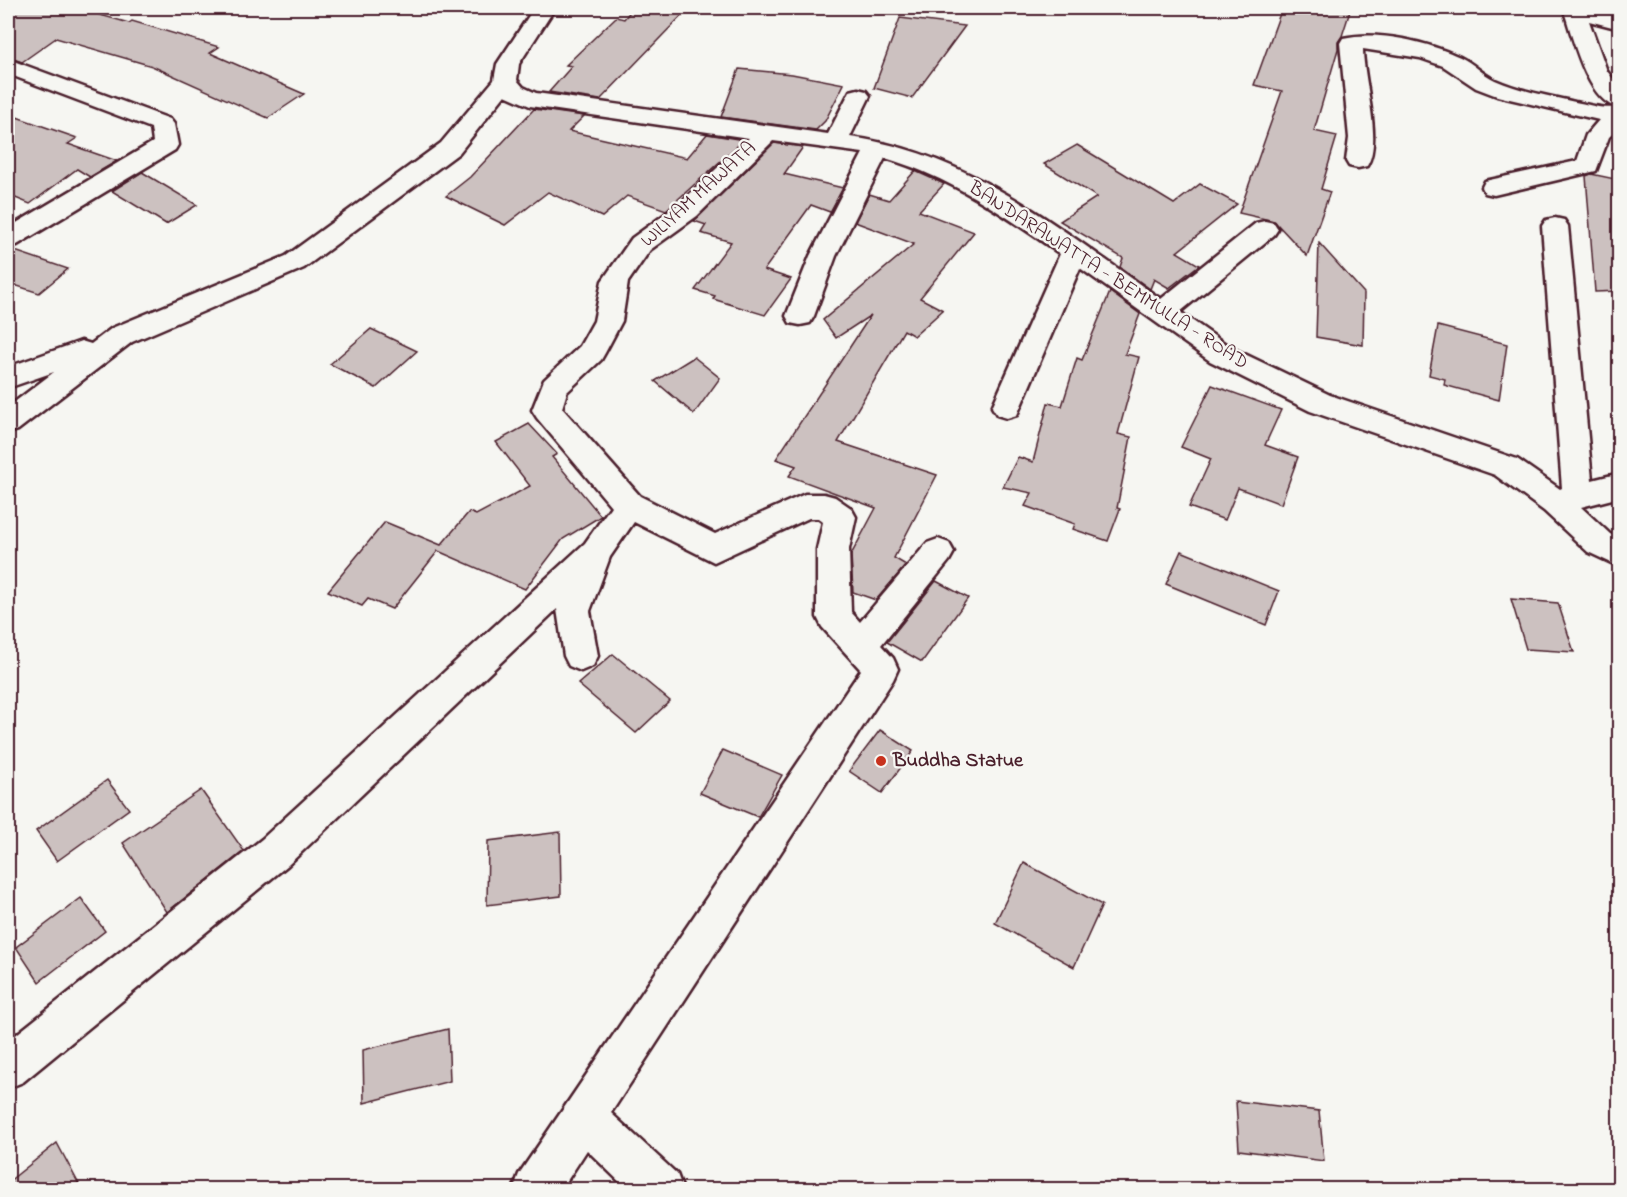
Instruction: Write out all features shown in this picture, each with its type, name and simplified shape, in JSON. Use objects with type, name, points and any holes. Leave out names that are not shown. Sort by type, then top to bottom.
[{"type":"street","points":[[8,378],[122,335],[295,262],[450,148],[505,81],[508,64],[544,8]]},
{"type":"street","points":[[1576,8],[1605,20],[1620,23]]},
{"type":"street","points":[[1576,8],[1597,75],[1618,110]]},
{"type":"street","points":[[1358,161],[1361,138],[1352,43],[1370,42],[1417,51],[1454,62],[1471,77],[1490,86],[1578,110],[1618,110]]},
{"type":"street","points":[[8,66],[162,124],[166,145],[8,239]]},
{"type":"street","name":"BANDARAWATTA - BEMMULLA - ROAD","points":[[505,81],[515,92],[530,99],[878,148],[922,161],[959,178],[1016,211],[1220,354],[1320,402],[1506,467],[1566,499],[1599,543],[1620,554]]},
{"type":"street","points":[[836,142],[858,96]]},
{"type":"street","points":[[1494,187],[1587,166],[1598,135],[1618,110]]},
{"type":"street","name":"WILIYAM MAWATA","points":[[629,505],[547,410],[554,387],[591,353],[608,321],[615,281],[641,244],[688,210],[768,132]]},
{"type":"street","points":[[800,316],[823,256],[878,148]]},
{"type":"street","points":[[1556,226],[1566,499],[1620,485]]},
{"type":"street","points":[[1161,313],[1265,229]]},
{"type":"street","points":[[1007,407],[1074,251]]},
{"type":"street","points":[[8,422],[122,335]]},
{"type":"street","points":[[8,1067],[274,852],[596,552],[629,505],[714,549],[805,507],[824,506],[840,517],[833,549],[834,617],[881,669],[535,1190]]},
{"type":"street","points":[[581,656],[573,611],[596,552]]},
{"type":"street","points":[[860,646],[938,552]]},
{"type":"street","points":[[583,1118],[661,1190]]},
{"type":"building","points":[[8,8],[100,8],[93,13],[129,23],[132,21],[219,47],[210,53],[304,94],[268,118],[152,66],[56,38],[22,62],[8,57]]},
{"type":"building","points":[[633,8],[689,8],[600,100],[549,92],[572,66],[566,65],[616,17],[624,19]]},
{"type":"building","points":[[1282,8],[1351,8],[1338,42],[1338,49],[1314,131],[1337,136],[1321,189],[1330,192],[1307,256],[1274,221],[1239,213],[1282,91],[1254,85]]},
{"type":"building","points":[[900,18],[965,26],[912,98],[874,88]]},
{"type":"building","points":[[739,69],[792,74],[844,84],[825,121],[816,130],[721,117]]},
{"type":"building","points":[[534,109],[584,116],[569,131],[687,158],[707,134],[744,140],[666,210],[627,196],[602,217],[548,192],[505,225],[446,196],[470,177]]},
{"type":"building","points":[[8,114],[77,138],[68,144],[117,161],[90,177],[77,169],[30,204],[8,195]]},
{"type":"building","points":[[774,143],[803,147],[784,174],[843,188],[830,212],[811,205],[764,270],[791,279],[765,315],[713,299],[715,296],[695,290],[731,242],[701,233],[706,225],[694,221]]},
{"type":"building","points":[[1077,145],[1174,204],[1200,184],[1237,204],[1177,252],[1199,265],[1169,288],[1154,279],[1150,289],[1120,267],[1123,258],[1060,221],[1097,197],[1044,164]]},
{"type":"building","points":[[915,171],[944,184],[919,211],[974,232],[920,298],[943,310],[914,336],[904,330],[838,442],[937,475],[894,558],[906,565],[876,600],[853,592],[851,555],[876,508],[789,476],[796,466],[776,459],[871,315],[836,338],[823,320],[914,244],[855,222],[869,194],[889,200]]},
{"type":"building","points":[[142,172],[197,205],[166,224],[112,191]]},
{"type":"building","points":[[1591,174],[1620,180],[1620,291],[1595,292],[1586,176]]},
{"type":"building","points":[[1319,243],[1364,293],[1363,345],[1316,337]]},
{"type":"building","points":[[8,249],[68,269],[39,293],[8,283]]},
{"type":"building","points":[[1110,292],[1140,314],[1125,354],[1139,357],[1118,434],[1131,437],[1117,508],[1120,509],[1108,541],[1073,529],[1075,524],[1025,506],[1032,493],[1003,487],[1018,457],[1033,462],[1048,403],[1062,406],[1077,358],[1082,360]]},
{"type":"building","points":[[1438,326],[1507,344],[1499,400],[1444,385],[1445,379],[1429,375]]},
{"type":"building","points":[[371,329],[417,351],[376,388],[330,364]]},
{"type":"building","points":[[694,357],[720,378],[694,414],[655,381]]},
{"type":"building","points":[[1212,385],[1281,410],[1265,445],[1298,457],[1281,504],[1238,488],[1225,520],[1189,507],[1211,459],[1181,447]]},
{"type":"building","points":[[529,424],[557,454],[552,457],[601,516],[563,539],[525,589],[438,551],[392,609],[368,599],[362,606],[328,591],[385,522],[441,545],[469,512],[476,515],[530,486],[496,442]]},
{"type":"building","points":[[1181,551],[1279,591],[1266,625],[1166,584]]},
{"type":"building","points":[[936,581],[968,598],[922,662],[887,642]]},
{"type":"building","points":[[1511,599],[1558,603],[1574,652],[1526,649]]},
{"type":"building","points":[[613,654],[670,701],[636,733],[578,684]]},
{"type":"building","name":"Buddha Statue","points":[[880,730],[913,751],[882,793],[849,771]]},
{"type":"building","points":[[723,750],[782,775],[758,817],[700,793]]},
{"type":"building","points":[[107,780],[129,809],[57,861],[36,831]]},
{"type":"building","points":[[201,790],[244,851],[167,912],[123,843]]},
{"type":"building","points":[[560,832],[561,896],[487,905],[488,841]]},
{"type":"building","points":[[1024,863],[1102,905],[1074,967],[995,923]]},
{"type":"building","points":[[81,898],[105,931],[39,982],[16,947]]},
{"type":"building","points":[[448,1029],[450,1081],[364,1103],[363,1050]]},
{"type":"building","points":[[1236,1101],[1319,1111],[1324,1161],[1239,1150]]},
{"type":"building","points":[[57,1143],[82,1190],[8,1190],[8,1182]]},
{"type":"place","name":"Buddha Statue","points":[[881,761]]}]
